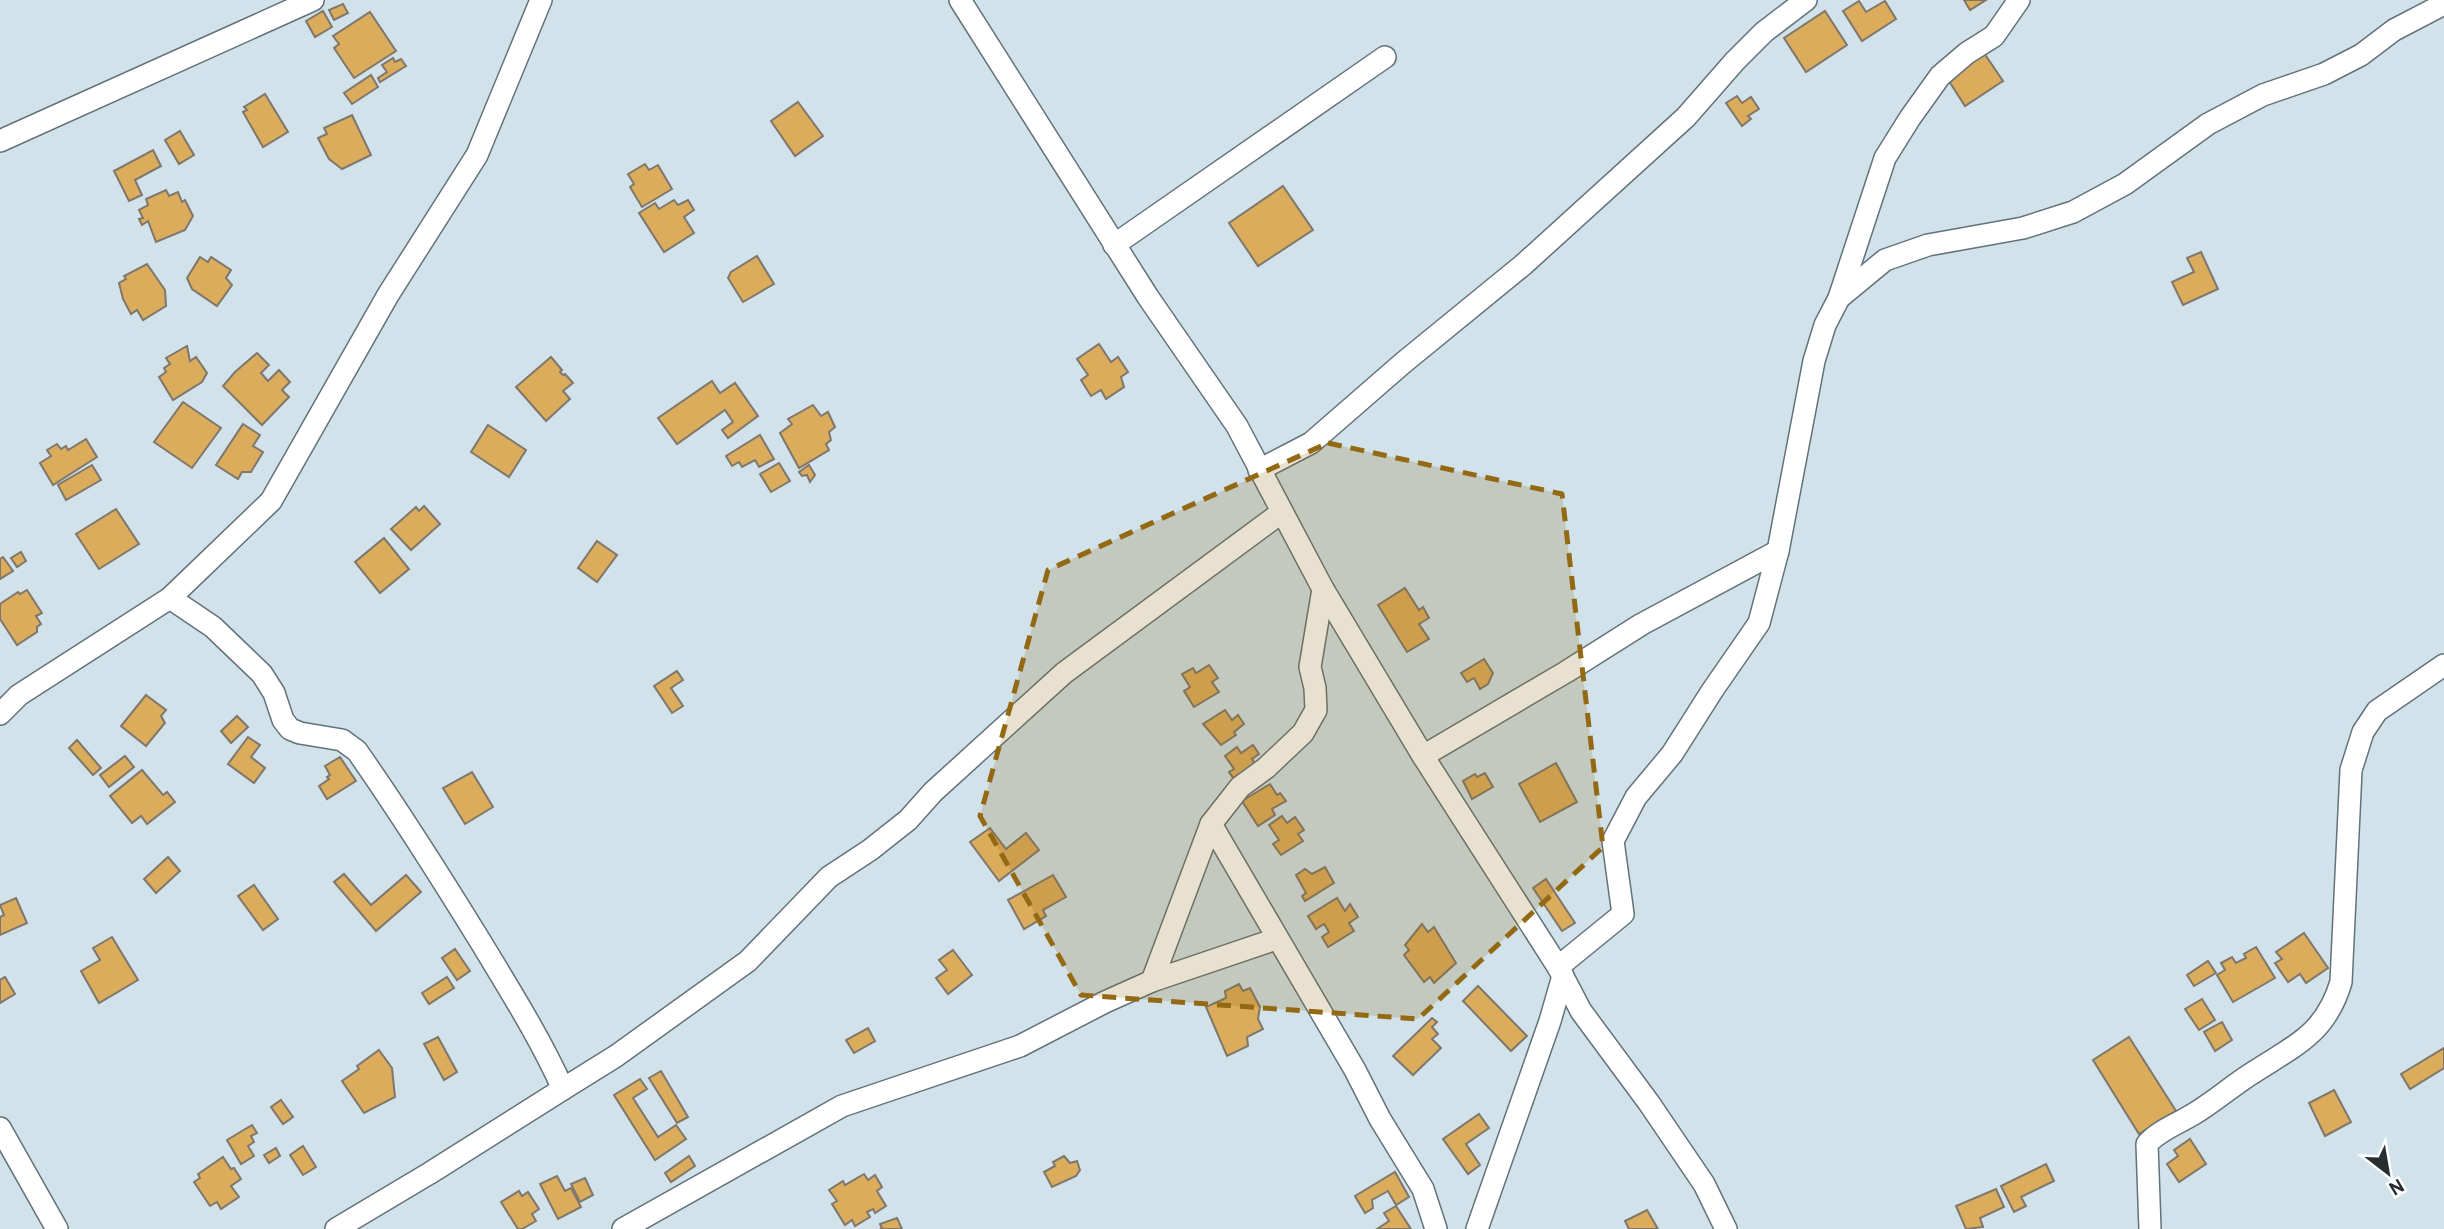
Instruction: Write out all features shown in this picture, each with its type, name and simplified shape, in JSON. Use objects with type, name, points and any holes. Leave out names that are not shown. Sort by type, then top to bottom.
[{"type":"street","points":[[0,141],[313,0]]},
{"type":"street","points":[[960,0],[1114,245],[1237,425],[1323,589],[1423,756],[1560,971],[1581,1011],[1649,1102],[1704,1184],[1726,1229]]},
{"type":"street","points":[[1259,470],[1311,443],[1403,363],[1523,265],[1686,117],[1764,32],[1806,0]]},
{"type":"street","points":[[1477,1229],[1550,1021],[1560,971],[1623,914],[1613,841],[1636,797],[1672,754],[1759,624],[1778,551],[1814,361],[1825,325],[1839,298],[1885,158],[1940,76],[1994,36],[2019,0]]},
{"type":"street","points":[[0,714],[19,695],[170,598],[271,501],[388,295],[477,155],[535,4]]},
{"type":"street","points":[[1839,298],[1885,260],[1928,246],[2023,228],[2073,212],[2124,184],[2208,124],[2263,94],[2324,74],[2361,55],[2394,30],[2444,4]]},
{"type":"street","points":[[1114,245],[1385,57]]},
{"type":"street","points":[[336,1229],[616,1056],[748,961],[828,877],[870,850],[908,820],[974,753],[1064,673],[1282,512]]},
{"type":"street","points":[[1423,756],[1642,624],[1778,551]]},
{"type":"street","points":[[1153,981],[1211,824],[1240,787],[1266,768],[1304,733],[1316,710],[1310,667],[1323,589]]},
{"type":"street","points":[[170,598],[213,627],[262,674],[274,693],[283,720],[290,729],[342,740],[357,751],[441,877],[522,1009],[564,1089]]},
{"type":"street","points":[[2150,1229],[2147,1144],[2253,1072],[2291,1050],[2324,1021],[2335,1004],[2342,982],[2351,770],[2363,732],[2376,711],[2444,664]]},
{"type":"street","points":[[1211,824],[1423,1189],[1436,1229]]},
{"type":"street","points":[[623,1229],[842,1106],[1020,1046],[1105,1002],[1153,981],[1276,939]]},
{"type":"street","points":[[0,1128],[57,1229]]},
{"type":"highlighted area","points":[[1328,443],[1562,494],[1603,847],[1418,1019],[1081,995],[980,816],[1048,570]]},
{"type":"building","points":[[1964,0],[1986,0],[1970,10]]},
{"type":"building","points":[[1859,1],[1866,12],[1885,1],[1896,19],[1862,41],[1843,11]]},
{"type":"building","points":[[343,4],[348,13],[334,20],[329,10]]},
{"type":"building","points":[[323,11],[332,27],[315,37],[306,21]]},
{"type":"building","points":[[1825,11],[1847,45],[1806,72],[1784,38]]},
{"type":"building","points":[[370,12],[396,51],[354,78],[334,48],[339,44],[333,36]]},
{"type":"building","points":[[1984,53],[2003,81],[1965,106],[1947,78]]},
{"type":"building","points":[[393,58],[395,62],[401,59],[406,66],[380,82],[378,78],[387,72],[382,65]]},
{"type":"building","points":[[371,75],[378,87],[352,104],[344,93]]},
{"type":"building","points":[[265,94],[288,132],[263,147],[243,112],[247,110],[244,107]]},
{"type":"building","points":[[1737,96],[1742,103],[1751,97],[1759,109],[1748,116],[1751,119],[1742,126],[1726,103]]},
{"type":"building","points":[[798,102],[823,136],[795,156],[771,121]]},
{"type":"building","points":[[352,115],[371,155],[342,169],[329,159],[318,138],[327,134],[324,128]]},
{"type":"building","points":[[180,131],[194,155],[179,164],[165,140]]},
{"type":"building","points":[[153,150],[161,166],[135,180],[142,195],[129,201],[114,171]]},
{"type":"building","points":[[645,164],[649,170],[658,165],[672,189],[642,207],[630,187],[634,184],[628,174]]},
{"type":"building","points":[[1283,186],[1313,230],[1258,266],[1229,223]]},
{"type":"building","points":[[166,190],[169,196],[178,192],[193,216],[185,230],[156,242],[148,221],[142,225],[139,219],[143,218],[139,210],[148,205],[146,199]]},
{"type":"building","points":[[674,200],[678,205],[688,200],[694,210],[684,217],[694,233],[664,252],[639,213],[655,203],[659,209]]},
{"type":"building","points":[[2201,252],[2218,289],[2183,305],[2172,282],[2194,272],[2187,258]]},
{"type":"building","points":[[757,256],[774,284],[743,302],[728,278],[731,272]]},
{"type":"building","points":[[200,257],[208,262],[211,257],[231,270],[226,278],[232,285],[217,306],[192,289],[187,278]]},
{"type":"building","points":[[147,264],[165,290],[166,306],[143,320],[137,310],[131,314],[119,283],[126,279],[124,276]]},
{"type":"building","points":[[1099,344],[1111,362],[1118,357],[1128,372],[1121,377],[1124,387],[1106,399],[1101,390],[1091,396],[1081,380],[1088,375],[1077,359]]},
{"type":"building","points":[[187,346],[190,361],[196,357],[207,373],[202,382],[173,400],[159,377],[166,372],[164,368],[170,364],[166,358]]},
{"type":"building","points":[[257,353],[269,365],[261,373],[268,381],[279,370],[290,382],[282,390],[289,397],[262,425],[223,386]]},
{"type":"building","points":[[551,357],[562,370],[560,372],[573,383],[563,391],[570,399],[546,421],[516,387]]},
{"type":"building","points":[[712,381],[720,393],[735,383],[758,416],[728,438],[722,430],[733,422],[725,410],[677,444],[658,418]]},
{"type":"building","points":[[183,402],[221,428],[192,468],[154,442]]},
{"type":"building","points":[[813,405],[821,416],[828,412],[835,427],[829,432],[831,440],[826,444],[829,450],[799,468],[780,433],[792,424],[788,419]]},
{"type":"building","points":[[243,424],[260,435],[253,446],[263,452],[251,472],[242,472],[238,479],[216,465]]},
{"type":"building","points":[[488,425],[526,450],[509,477],[471,452]]},
{"type":"building","points":[[760,435],[774,459],[759,467],[755,460],[742,467],[739,462],[732,466],[726,456]]},
{"type":"building","points":[[86,439],[97,457],[53,485],[40,463],[51,456],[47,450],[57,444],[61,449],[66,446],[68,450]]},
{"type":"building","points":[[779,463],[790,481],[771,492],[760,474]]},
{"type":"building","points":[[92,465],[101,480],[66,500],[58,485]]},
{"type":"building","points":[[809,465],[815,475],[810,482],[807,475],[802,476],[799,472]]},
{"type":"building","points":[[424,506],[440,524],[411,550],[391,529],[416,507],[419,511]]},
{"type":"building","points":[[116,509],[139,544],[99,569],[76,534]]},
{"type":"building","points":[[384,538],[409,569],[380,593],[355,562]]},
{"type":"building","points":[[597,541],[617,555],[597,582],[578,568]]},
{"type":"building","points":[[21,552],[26,561],[17,567],[11,558]]},
{"type":"building","points":[[3,557],[13,571],[0,579],[0,559]]},
{"type":"building","points":[[1405,588],[1419,610],[1423,607],[1429,618],[1419,624],[1429,639],[1407,652],[1378,605]]},
{"type":"building","points":[[27,590],[42,613],[36,616],[41,624],[37,627],[37,632],[17,645],[0,619],[0,604],[18,592],[20,594]]},
{"type":"building","points":[[1484,659],[1493,673],[1488,684],[1480,689],[1474,678],[1467,682],[1461,673]]},
{"type":"building","points":[[1209,665],[1218,678],[1212,682],[1219,692],[1194,707],[1184,691],[1190,687],[1182,674],[1193,668],[1196,673]]},
{"type":"building","points":[[677,671],[683,680],[671,688],[683,706],[672,713],[654,686]]},
{"type":"building","points":[[146,695],[166,710],[161,716],[165,723],[146,746],[121,726]]},
{"type":"building","points":[[1225,710],[1232,720],[1238,715],[1244,724],[1234,732],[1236,735],[1221,745],[1203,724]]},
{"type":"building","points":[[237,716],[248,727],[231,743],[221,731]]},
{"type":"building","points":[[248,737],[260,745],[251,757],[265,768],[254,783],[228,764]]},
{"type":"building","points":[[77,740],[101,768],[93,775],[69,748]]},
{"type":"building","points":[[1253,745],[1259,754],[1252,759],[1259,770],[1238,785],[1229,772],[1234,769],[1225,756],[1237,747],[1241,753]]},
{"type":"building","points":[[125,756],[134,767],[109,787],[100,775]]},
{"type":"building","points":[[340,757],[356,781],[327,799],[319,786],[329,779],[327,777],[330,775],[325,766]]},
{"type":"building","points":[[1556,763],[1577,802],[1540,822],[1519,784]]},
{"type":"building","points":[[142,770],[163,795],[167,792],[175,802],[147,824],[141,816],[132,823],[110,796]]},
{"type":"building","points":[[472,772],[493,807],[465,824],[443,788]]},
{"type":"building","points":[[1485,773],[1493,787],[1472,799],[1463,781],[1475,774],[1477,777]]},
{"type":"building","points":[[1270,784],[1277,795],[1280,793],[1286,801],[1272,809],[1275,815],[1258,826],[1242,801]]},
{"type":"building","points":[[1282,816],[1287,823],[1295,817],[1304,830],[1298,834],[1303,841],[1281,855],[1273,844],[1279,840],[1269,825]]},
{"type":"building","points":[[990,828],[1006,849],[1026,833],[1039,850],[999,881],[970,842]]},
{"type":"building","points":[[168,857],[180,871],[156,893],[144,879]]},
{"type":"building","points":[[1325,867],[1334,883],[1305,901],[1302,896],[1306,893],[1296,875],[1305,869],[1312,874]]},
{"type":"building","points":[[344,874],[371,905],[406,875],[421,892],[376,931],[334,882]]},
{"type":"building","points":[[1053,875],[1066,897],[1043,910],[1046,916],[1024,929],[1008,900]]},
{"type":"building","points":[[1546,879],[1575,923],[1562,931],[1533,888]]},
{"type":"building","points":[[254,885],[278,919],[263,930],[238,896]]},
{"type":"building","points":[[16,898],[27,923],[0,935],[0,917],[4,915],[0,905]]},
{"type":"building","points":[[1337,898],[1345,911],[1350,904],[1358,917],[1349,923],[1354,931],[1328,947],[1322,937],[1329,932],[1324,924],[1316,929],[1308,916]]},
{"type":"building","points":[[1422,924],[1428,932],[1434,927],[1456,963],[1434,983],[1430,977],[1424,982],[1404,955],[1409,950],[1405,945]]},
{"type":"building","points":[[2304,933],[2328,968],[2306,983],[2300,974],[2288,982],[2275,963],[2282,959],[2276,952]]},
{"type":"building","points":[[112,937],[138,980],[99,1003],[81,971],[100,960],[93,948]]},
{"type":"building","points":[[2256,947],[2275,978],[2233,1002],[2217,975],[2225,970],[2221,963],[2232,957],[2236,963],[2246,958],[2244,954]]},
{"type":"building","points":[[455,949],[470,971],[457,980],[442,958]]},
{"type":"building","points":[[953,950],[972,975],[948,994],[936,978],[947,970],[939,960]]},
{"type":"building","points":[[2208,961],[2216,973],[2194,986],[2187,975]]},
{"type":"building","points":[[5,977],[15,994],[0,1003],[0,980]]},
{"type":"building","points":[[447,977],[454,988],[429,1004],[422,993]]},
{"type":"building","points":[[1239,984],[1243,991],[1250,988],[1260,1007],[1258,1019],[1263,1029],[1247,1037],[1248,1046],[1227,1056],[1206,1007],[1226,998],[1225,991]]},
{"type":"building","points":[[1478,986],[1527,1036],[1511,1051],[1463,1001]]},
{"type":"building","points":[[2202,999],[2215,1020],[2199,1030],[2185,1009]]},
{"type":"building","points":[[1432,1018],[1437,1022],[1432,1027],[1438,1034],[1432,1039],[1441,1048],[1413,1075],[1393,1056]]},
{"type":"building","points":[[2222,1022],[2232,1040],[2215,1051],[2204,1032]]},
{"type":"building","points":[[868,1028],[875,1041],[854,1053],[846,1040]]},
{"type":"building","points":[[438,1037],[457,1072],[444,1080],[424,1044]]},
{"type":"building","points":[[2129,1037],[2176,1111],[2139,1134],[2093,1060]]},
{"type":"building","points":[[2444,1048],[2444,1068],[2410,1089],[2401,1074]]},
{"type":"building","points":[[379,1050],[392,1068],[395,1097],[364,1113],[342,1081]]},
{"type":"building","points":[[661,1071],[688,1117],[677,1123],[649,1078]]},
{"type":"building","points":[[640,1079],[647,1089],[633,1098],[658,1137],[676,1125],[686,1139],[655,1160],[614,1095]]},
{"type":"building","points":[[2334,1090],[2351,1122],[2325,1136],[2309,1103]]},
{"type":"building","points":[[281,1100],[293,1117],[283,1124],[271,1107]]},
{"type":"building","points":[[1479,1114],[1489,1128],[1466,1144],[1480,1165],[1468,1174],[1443,1139]]},
{"type":"building","points":[[252,1125],[257,1133],[251,1136],[254,1142],[248,1146],[254,1156],[241,1164],[227,1140]]},
{"type":"building","points":[[2190,1139],[2206,1164],[2179,1182],[2167,1164],[2178,1156],[2174,1150]]},
{"type":"building","points":[[303,1146],[316,1167],[303,1175],[290,1155]]},
{"type":"building","points":[[276,1148],[280,1156],[269,1163],[264,1155]]},
{"type":"building","points":[[689,1156],[695,1166],[671,1182],[665,1173]]},
{"type":"building","points":[[1064,1156],[1070,1163],[1077,1161],[1080,1170],[1076,1176],[1052,1187],[1044,1172],[1055,1166],[1053,1162]]},
{"type":"building","points":[[223,1157],[241,1179],[231,1186],[239,1197],[221,1209],[217,1202],[210,1206],[194,1182],[200,1178],[198,1174]]},
{"type":"building","points":[[2046,1164],[2054,1181],[2021,1197],[2026,1206],[2014,1212],[2001,1186]]},
{"type":"building","points":[[1395,1172],[1409,1197],[1396,1205],[1388,1191],[1372,1200],[1373,1208],[1365,1213],[1355,1196]]},
{"type":"building","points":[[864,1174],[868,1180],[875,1175],[882,1187],[877,1191],[886,1206],[875,1213],[873,1209],[867,1212],[870,1217],[855,1226],[852,1220],[845,1225],[832,1204],[837,1201],[829,1190],[843,1181],[845,1185]]},
{"type":"building","points":[[557,1176],[565,1191],[571,1188],[581,1207],[558,1219],[540,1184]]},
{"type":"building","points":[[585,1178],[593,1195],[580,1202],[571,1184]]},
{"type":"building","points":[[1996,1189],[2004,1207],[1980,1218],[1983,1227],[1966,1229],[1956,1206]]},
{"type":"building","points":[[519,1191],[522,1196],[528,1192],[539,1209],[532,1214],[536,1221],[522,1229],[518,1229],[501,1202]]},
{"type":"building","points":[[1396,1206],[1411,1229],[1377,1229],[1389,1221],[1384,1213]]},
{"type":"building","points":[[1647,1210],[1658,1229],[1629,1229],[1625,1221]]},
{"type":"building","points":[[897,1218],[902,1229],[880,1229],[880,1224]]}]
